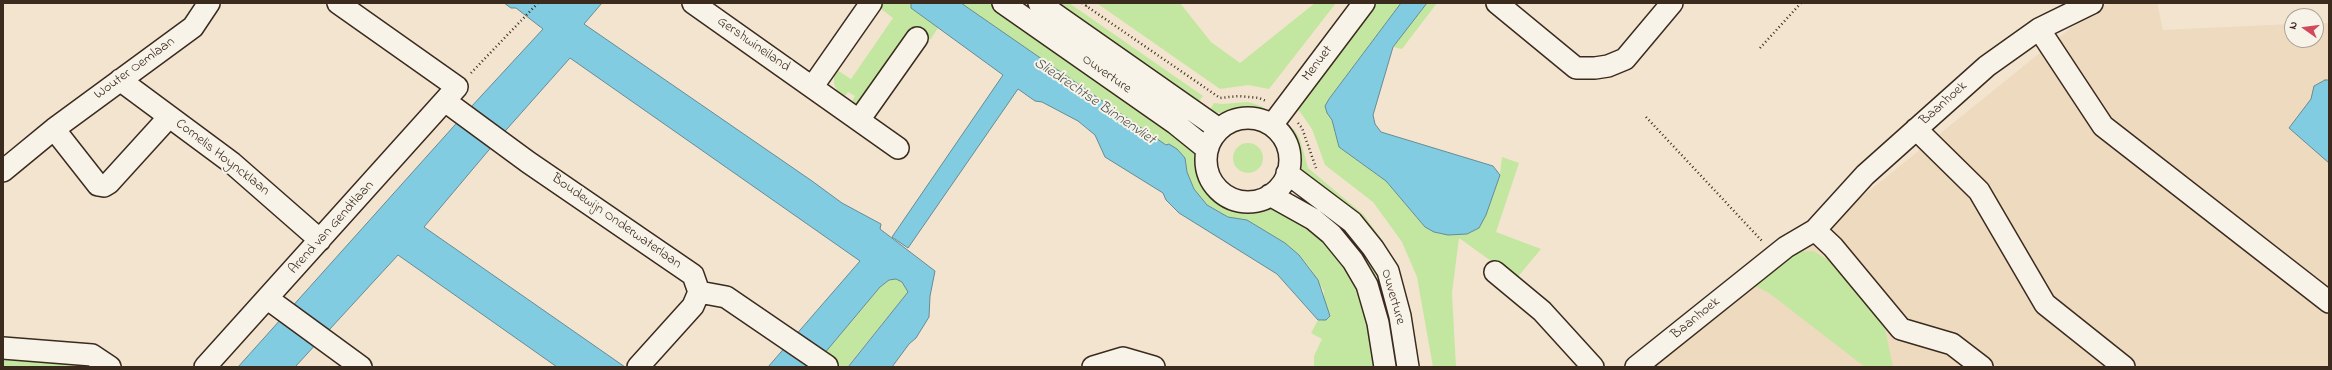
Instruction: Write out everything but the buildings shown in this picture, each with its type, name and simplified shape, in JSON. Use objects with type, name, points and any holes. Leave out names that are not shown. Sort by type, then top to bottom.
[{"type":"street","name":"Wouter Oemlaan","points":[[3,171],[54,129],[193,27],[209,3]]},
{"type":"street","name":"Boudewijn Onderwaterlaan","points":[[338,3],[454,101],[499,142],[693,275],[699,292]]},
{"type":"street","name":"Gershwineiland","points":[[693,3],[813,86],[898,148]]},
{"type":"street","points":[[813,86],[871,3]]},
{"type":"street","name":"Ouverture","points":[[1003,3],[1176,124],[1207,150]]},
{"type":"street","name":"Ouverture","points":[[1039,3],[1219,129]]},
{"type":"street","name":"Menuet","points":[[1272,125],[1364,3]]},
{"type":"street","points":[[1497,3],[1576,68],[1608,66],[1625,60],[1672,3]]},
{"type":"street","name":"Baanhoek","points":[[1636,367],[1776,255],[1815,230],[1865,175],[1987,66],[2039,29],[2092,3]]},
{"type":"street","points":[[2039,29],[2103,126],[2329,302]]},
{"type":"street","points":[[859,120],[917,38]]},
{"type":"street","name":"Cornelis Hoyncklaan","points":[[120,80],[232,163],[320,240]]},
{"type":"street","name":"Arend van Gendtlaan","points":[[205,367],[275,304],[320,240],[454,101]]},
{"type":"street","points":[[54,129],[98,185],[104,186],[109,183],[169,117]]},
{"type":"street","points":[[1248,118],[1258,119],[1272,125],[1281,133],[1289,152],[1287,173],[1280,187],[1270,195],[1258,200],[1246,202],[1223,194],[1214,185],[1206,162],[1207,150],[1219,129],[1228,122],[1248,118]]},
{"type":"street","points":[[1916,129],[1979,191],[2045,304],[2124,367]]},
{"type":"street","name":"Ouverture","points":[[1287,173],[1352,222],[1373,248],[1388,271],[1400,316],[1408,367]]},
{"type":"street","name":"Ouverture","points":[[1270,195],[1314,219],[1331,234],[1354,260],[1367,284],[1378,323],[1385,367]]},
{"type":"street","points":[[1815,230],[1833,248],[1901,329],[1952,344],[1982,367]]},
{"type":"street","points":[[1495,272],[1542,311],[1593,367]]},
{"type":"street","points":[[638,367],[693,306],[699,292],[726,297],[827,366]]},
{"type":"street","points":[[275,304],[361,367]]},
{"type":"street","points":[[3,348],[92,355],[110,367]]},
{"type":"street","points":[[1093,367],[1123,358],[1154,367]]},
{"type":"path","points":[[454,101],[538,3]]},
{"type":"path","points":[[1086,6],[1089,3]]},
{"type":"path","points":[[1760,48],[1801,3]]},
{"type":"path","points":[[1646,118],[1776,255]]},
{"type":"shaded area","points":[[2118,3],[2157,3],[2163,30],[2284,24],[2284,48],[2324,48],[2324,23],[2329,23],[2329,367],[1651,367],[2098,6]]},
{"type":"green space","points":[[883,3],[911,3],[911,8],[938,28],[930,40],[918,32],[907,34],[860,106],[852,101],[855,96],[848,92],[845,96],[837,90],[834,84],[834,76],[837,70],[851,79],[893,18],[880,8]]},
{"type":"green space","points":[[961,3],[991,3],[1186,138],[1197,151],[1207,183],[1222,199],[1232,204],[1245,206],[1269,205],[1279,207],[1332,245],[1361,294],[1377,367],[1314,367],[1314,356],[1322,339],[1311,333],[1318,320],[1322,321],[1324,291],[1310,268],[1299,255],[1285,243],[1247,220],[1228,217],[1207,205],[1194,189],[1187,172],[1185,158],[1169,144],[1166,145]]},
{"type":"green space","points":[[1049,3],[1069,3],[1203,96],[1196,105]]},
{"type":"green space","points":[[1180,3],[1211,42],[1240,63],[1315,3],[1336,3],[1269,89],[1248,85],[1220,89],[1098,4]]},
{"type":"green space","points":[[1376,3],[1401,3],[1329,99],[1327,113],[1332,120],[1339,147],[1386,181],[1425,227],[1486,215],[1500,175],[1502,157],[1519,163],[1496,232],[1541,249],[1516,279],[1459,238],[1452,293],[1456,367],[1433,367],[1417,277],[1402,242],[1373,202],[1325,165],[1312,129],[1298,109],[1316,82]]},
{"type":"green space","points":[[1427,3],[1437,3],[1402,49],[1393,47]]},
{"type":"green space","points":[[1248,102],[1264,107],[1253,111],[1225,114],[1209,111],[1214,103],[1222,104]]},
{"type":"green space","points":[[1294,129],[1300,139],[1308,168],[1364,215],[1384,243],[1400,277],[1409,313],[1397,288],[1302,173],[1296,160],[1292,130]]},
{"type":"green space","points":[[1248,143],[1259,147],[1263,158],[1259,169],[1248,173],[1237,169],[1233,158],[1237,147]]},
{"type":"green space","points":[[1309,196],[1354,235],[1382,281],[1400,367],[1389,367],[1377,302],[1302,205]]},
{"type":"green space","points":[[1813,251],[1828,260],[1884,324],[1893,367],[1865,367],[1769,293],[1746,281],[1793,252]]},
{"type":"green space","points":[[896,279],[902,282],[908,292],[847,367],[813,367],[880,287],[889,280]]},
{"type":"green space","points":[[3,359],[85,364],[94,367],[3,367]]},
{"type":"water","points":[[504,3],[602,3],[584,24],[842,203],[881,224],[880,229],[935,271],[930,296],[929,317],[916,338],[909,344],[892,367],[848,367],[908,292],[902,282],[896,279],[889,280],[880,287],[813,367],[768,367],[860,261],[570,58],[499,138],[424,227],[625,367],[557,367],[398,255],[295,367],[238,367],[543,29],[516,8],[511,8]]},
{"type":"water","name":"Sliedrechtse Binnenvliet","points":[[911,3],[961,3],[1166,145],[1169,144],[1177,149],[1185,158],[1187,172],[1194,189],[1207,205],[1228,217],[1247,220],[1285,243],[1299,255],[1318,280],[1330,316],[1326,320],[1318,320],[1277,274],[1179,213],[1166,200],[1163,193],[1105,157],[1095,135],[1078,121],[1042,102],[1035,101],[1018,89],[908,248],[892,237],[1003,75],[911,8]]},
{"type":"water","points":[[1401,3],[1427,3],[1393,47],[1373,115],[1375,124],[1381,132],[1493,166],[1500,175],[1486,215],[1479,228],[1467,234],[1448,235],[1434,232],[1425,227],[1386,181],[1339,147],[1332,120],[1327,113],[1325,106]]},
{"type":"water","points":[[2325,80],[2329,80],[2329,163],[2289,128],[2311,99],[2314,86]]}]
